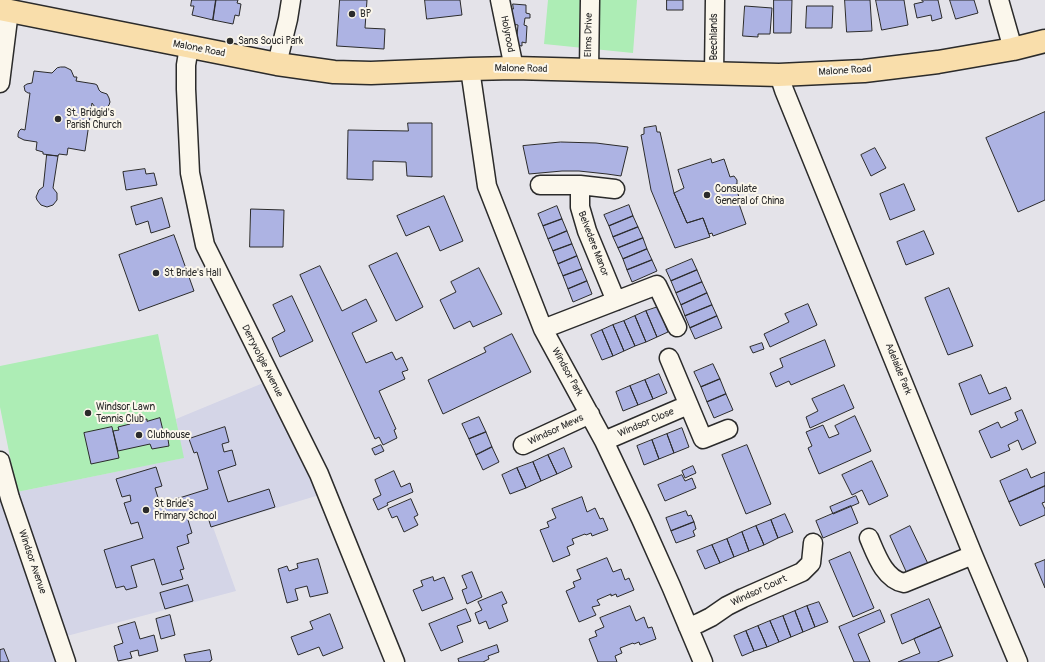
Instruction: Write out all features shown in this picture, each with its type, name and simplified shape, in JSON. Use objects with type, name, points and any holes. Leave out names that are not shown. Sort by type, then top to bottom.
[{"type":"main road","name":"Malone Road","points":[[5,10],[277,64],[334,72],[371,73],[514,68],[779,75],[864,71],[938,62],[1013,49],[1045,41]]},
{"type":"street","points":[[277,64],[291,0]]},
{"type":"street","name":"Holyrood","points":[[500,0],[514,68]]},
{"type":"street","name":"Elms Drive","points":[[589,71],[590,0]]},
{"type":"street","name":"Beechlands","points":[[714,0],[714,74]]},
{"type":"street","points":[[999,0],[1013,49]]},
{"type":"street","points":[[0,83],[5,10]]},
{"type":"street","name":"Derryvolgie Avenue","points":[[189,47],[186,65],[186,89],[190,173],[205,245],[319,474],[395,662]]},
{"type":"street","name":"Windsor Park","points":[[470,69],[487,186],[543,329],[604,441],[641,519],[703,662]]},
{"type":"street","name":"Adelaide Park","points":[[779,75],[973,555],[1018,662]]},
{"type":"street","points":[[540,185],[580,185],[615,189]]},
{"type":"street","name":"Belvedere Manor","points":[[580,185],[580,207],[583,219],[616,301]]},
{"type":"street","points":[[543,329],[657,285],[677,327]]},
{"type":"street","points":[[669,358],[703,439],[728,429]]},
{"type":"street","name":"Windsor Close","points":[[604,441],[688,405]]},
{"type":"street","name":"Windsor Mews","points":[[523,445],[590,414]]},
{"type":"street","name":"Windsor Avenue","points":[[0,461],[10,498],[66,662]]},
{"type":"street","points":[[869,538],[879,560],[888,573],[897,582],[904,583],[973,555]]},
{"type":"street","name":"Windsor Court","points":[[688,627],[711,617],[727,606],[743,598],[802,572],[811,563],[813,543]]},
{"type":"shaded area","name":"St Bride's Primary School","points":[[268,381],[326,493],[213,527],[236,591],[63,637],[17,492],[183,458],[176,419]]},
{"type":"shaded area","points":[[0,491],[59,662],[0,662]]},
{"type":"green space","points":[[548,0],[637,0],[633,53],[544,44]]},
{"type":"green space","name":"Windsor Lawn Tennis Club","points":[[158,334],[184,458],[17,492],[0,407],[0,366]]},
{"type":"building","points":[[192,0],[216,0],[213,20],[192,15],[194,6],[191,6]]},
{"type":"building","points":[[216,0],[238,0],[237,3],[241,4],[239,16],[235,15],[233,24],[213,20]]},
{"type":"building","name":"BP","points":[[340,0],[367,0],[365,28],[385,29],[384,49],[337,46]]},
{"type":"building","points":[[425,0],[460,0],[462,15],[427,19]]},
{"type":"building","points":[[667,0],[683,0],[683,10],[667,10]]},
{"type":"building","points":[[774,0],[792,0],[791,33],[774,33]]},
{"type":"building","points":[[845,0],[870,0],[872,31],[847,32]]},
{"type":"building","points":[[876,0],[904,0],[908,25],[882,30]]},
{"type":"building","points":[[922,0],[938,0],[942,18],[932,21],[931,15],[917,18],[914,4],[923,2]]},
{"type":"building","points":[[950,0],[974,0],[978,13],[956,19]]},
{"type":"building","points":[[513,4],[526,5],[526,13],[530,14],[530,18],[525,18],[524,25],[527,26],[526,43],[522,42],[522,46],[516,45],[518,25],[512,24],[509,9],[513,9]]},
{"type":"building","points":[[745,6],[772,8],[770,34],[758,34],[758,37],[743,36]]},
{"type":"building","points":[[807,6],[833,6],[832,28],[806,28]]},
{"type":"building","name":"St. Bridgid's Parish Church","points":[[61,67],[71,70],[74,77],[77,77],[76,81],[97,85],[101,92],[107,94],[110,102],[106,108],[100,110],[92,103],[85,151],[68,148],[67,155],[59,154],[58,156],[43,154],[43,152],[36,150],[37,142],[24,140],[18,137],[18,134],[21,129],[25,130],[30,93],[25,91],[24,86],[32,83],[34,71],[52,73],[57,68]]},
{"type":"building","points":[[1045,112],[1045,200],[1018,212],[986,138]]},
{"type":"building","points":[[408,123],[432,123],[432,177],[407,176],[406,162],[373,161],[373,180],[347,179],[348,130],[408,131]]},
{"type":"building","points":[[656,126],[657,132],[660,132],[674,193],[687,223],[703,218],[710,237],[675,248],[651,190],[641,135],[644,134],[644,128]]},
{"type":"building","points":[[561,142],[596,143],[628,147],[621,176],[579,171],[529,174],[523,146]]},
{"type":"building","points":[[875,148],[886,168],[871,176],[861,155]]},
{"type":"building","points":[[47,155],[58,156],[53,188],[57,193],[57,200],[53,205],[47,207],[41,205],[36,197],[39,190],[43,187]]},
{"type":"building","name":"Consulate General of China","points":[[711,159],[712,163],[724,159],[730,177],[734,176],[737,180],[737,184],[733,185],[739,197],[737,198],[746,224],[713,236],[712,233],[709,234],[703,218],[687,223],[674,193],[684,188],[678,170]]},
{"type":"building","points":[[145,169],[146,174],[154,173],[157,185],[126,190],[123,172]]},
{"type":"building","points":[[904,184],[915,210],[890,220],[880,194]]},
{"type":"building","points":[[444,196],[463,241],[440,251],[429,226],[406,236],[397,216]]},
{"type":"building","points":[[162,198],[170,227],[151,233],[148,221],[136,225],[131,207]]},
{"type":"building","points":[[629,205],[633,216],[609,226],[604,215]]},
{"type":"building","points":[[557,206],[562,219],[543,226],[538,214]]},
{"type":"building","points":[[251,209],[284,210],[283,247],[250,247]]},
{"type":"building","points":[[633,216],[638,227],[613,237],[609,226]]},
{"type":"building","points":[[562,219],[567,231],[548,239],[543,226]]},
{"type":"building","points":[[638,227],[643,238],[618,248],[613,237]]},
{"type":"building","points":[[567,231],[572,244],[553,251],[548,239]]},
{"type":"building","points":[[924,231],[934,254],[906,265],[897,242]]},
{"type":"building","name":"St Bride's Hall","points":[[174,235],[194,291],[139,311],[119,255]]},
{"type":"building","points":[[643,238],[647,249],[623,259],[618,248]]},
{"type":"building","points":[[572,244],[577,256],[558,264],[553,251]]},
{"type":"building","points":[[647,249],[652,260],[627,270],[623,259]]},
{"type":"building","points":[[397,253],[423,307],[396,321],[369,266]]},
{"type":"building","points":[[577,256],[582,269],[563,276],[558,264]]},
{"type":"building","points":[[692,259],[697,270],[671,281],[666,270]]},
{"type":"building","points":[[652,260],[657,271],[632,282],[627,270]]},
{"type":"building","points":[[320,266],[342,311],[366,299],[377,321],[352,333],[366,363],[392,352],[396,360],[402,357],[408,370],[402,372],[405,379],[379,391],[396,429],[394,430],[397,438],[383,445],[379,437],[375,439],[300,275]]},
{"type":"building","points":[[479,268],[502,314],[473,327],[470,321],[454,329],[440,300],[456,292],[451,282]]},
{"type":"building","points":[[582,269],[587,281],[568,289],[563,276]]},
{"type":"building","points":[[697,270],[702,282],[676,293],[671,281]]},
{"type":"building","points":[[587,281],[592,294],[573,302],[568,289]]},
{"type":"building","points":[[702,282],[707,293],[681,305],[676,293]]},
{"type":"building","points":[[949,288],[973,346],[948,355],[925,298]]},
{"type":"building","points":[[707,293],[712,305],[685,316],[681,305]]},
{"type":"building","points":[[292,296],[313,341],[280,357],[272,338],[285,331],[273,305]]},
{"type":"building","points":[[808,304],[817,325],[770,347],[764,334],[789,322],[785,314]]},
{"type":"building","points":[[712,305],[717,316],[690,328],[685,316]]},
{"type":"building","points":[[658,307],[668,332],[657,337],[646,311]]},
{"type":"building","points":[[646,311],[657,337],[646,342],[635,316]]},
{"type":"building","points":[[635,316],[646,342],[635,346],[624,321]]},
{"type":"building","points":[[717,316],[722,328],[695,339],[690,328]]},
{"type":"building","points":[[624,321],[635,346],[624,351],[613,325]]},
{"type":"building","points":[[613,325],[624,351],[613,356],[602,330]]},
{"type":"building","points":[[602,330],[613,356],[602,360],[591,335]]},
{"type":"building","points":[[512,334],[531,372],[443,414],[428,380],[486,352],[484,348]]},
{"type":"building","points":[[825,340],[835,366],[791,385],[789,381],[776,387],[770,373],[783,367],[780,359]]},
{"type":"building","points":[[762,343],[764,349],[753,353],[750,347]]},
{"type":"building","points":[[713,364],[720,379],[701,387],[694,372]]},
{"type":"building","points":[[659,374],[667,393],[653,399],[645,380]]},
{"type":"building","points":[[981,375],[989,394],[1006,387],[1011,399],[971,415],[959,384]]},
{"type":"building","points":[[720,379],[726,394],[707,402],[701,387]]},
{"type":"building","points":[[645,380],[653,399],[638,405],[630,386]]},
{"type":"building","points":[[844,385],[854,408],[810,428],[806,417],[818,411],[812,399]]},
{"type":"building","points":[[630,386],[638,405],[623,411],[616,392]]},
{"type":"building","points":[[726,394],[733,410],[714,418],[707,402]]},
{"type":"building","points":[[1022,410],[1036,443],[1022,450],[1018,440],[1008,445],[1010,450],[991,458],[979,431],[998,422],[1001,428],[1018,420],[1015,413]]},
{"type":"building","points":[[855,416],[871,451],[819,474],[808,448],[812,446],[806,432],[823,425],[829,438],[839,434],[835,426]]},
{"type":"building","points":[[479,417],[486,432],[469,439],[462,424]]},
{"type":"building","name":"Clubhouse","points":[[160,418],[165,439],[168,439],[169,446],[152,449],[150,444],[118,451],[113,431],[119,430],[118,427],[130,424],[130,422],[147,419],[147,421]]},
{"type":"building","points":[[112,427],[119,458],[91,464],[84,433]]},
{"type":"building","points":[[225,427],[229,442],[222,444],[224,452],[232,450],[236,465],[218,471],[228,502],[269,489],[275,507],[211,527],[207,514],[188,520],[192,533],[187,535],[189,543],[177,547],[184,569],[180,570],[183,579],[162,585],[154,559],[131,566],[137,587],[126,590],[124,586],[116,588],[104,550],[143,538],[138,522],[131,524],[124,503],[131,501],[130,495],[122,497],[116,479],[156,467],[162,486],[155,488],[160,504],[208,489],[197,452],[194,453],[189,439]]},
{"type":"building","points":[[682,428],[689,447],[674,453],[667,434]]},
{"type":"building","points":[[486,432],[492,447],[476,455],[469,439]]},
{"type":"building","points":[[667,434],[674,453],[659,459],[652,440]]},
{"type":"building","points":[[652,440],[659,459],[644,465],[637,446]]},
{"type":"building","points":[[381,445],[384,451],[375,455],[372,449]]},
{"type":"building","points":[[747,445],[771,504],[746,514],[722,455]]},
{"type":"building","points":[[492,447],[499,462],[483,470],[476,455]]},
{"type":"building","points":[[564,448],[572,467],[557,474],[548,455]]},
{"type":"building","points":[[548,455],[557,474],[541,481],[533,462]]},
{"type":"building","points":[[872,461],[888,496],[869,505],[862,490],[852,495],[842,475]]},
{"type":"building","points":[[533,462],[541,481],[526,488],[517,468]]},
{"type":"building","points":[[693,466],[696,473],[685,478],[682,471]]},
{"type":"building","points":[[517,468],[526,488],[510,494],[502,475]]},
{"type":"building","points":[[1027,469],[1031,478],[1045,472],[1045,486],[1009,502],[1000,481]]},
{"type":"building","points":[[394,471],[401,487],[410,483],[413,492],[387,503],[388,505],[378,510],[373,499],[381,495],[375,480]]},
{"type":"building","points":[[682,475],[685,481],[692,478],[696,488],[665,501],[658,485]]},
{"type":"building","points":[[1045,486],[1045,502],[1042,503],[1045,509],[1045,515],[1020,526],[1009,502]]},
{"type":"building","points":[[856,496],[859,503],[833,514],[830,507]]},
{"type":"building","points":[[582,497],[587,512],[595,508],[600,519],[603,518],[608,530],[592,536],[591,533],[572,539],[574,544],[567,547],[570,555],[553,562],[540,530],[549,527],[547,522],[556,518],[552,509]]},
{"type":"building","points":[[411,499],[418,515],[414,517],[418,525],[404,532],[397,516],[392,518],[388,509]]},
{"type":"building","points":[[851,506],[858,523],[823,538],[816,521]]},
{"type":"building","points":[[686,511],[688,516],[691,515],[694,522],[671,531],[666,518]]},
{"type":"building","points":[[785,514],[793,532],[778,538],[771,520]]},
{"type":"building","points":[[771,520],[778,538],[764,545],[756,526]]},
{"type":"building","points":[[694,522],[696,529],[693,531],[695,536],[676,543],[671,531]]},
{"type":"building","points":[[756,526],[764,545],[749,551],[742,532]]},
{"type":"building","points":[[910,526],[930,568],[909,578],[890,536]]},
{"type":"building","points":[[742,532],[749,551],[734,557],[727,539]]},
{"type":"building","points":[[727,539],[734,557],[720,563],[712,545]]},
{"type":"building","points":[[712,545],[720,563],[705,569],[697,551]]},
{"type":"building","points":[[850,552],[874,608],[853,617],[829,561]]},
{"type":"building","points":[[607,558],[613,572],[621,569],[625,580],[629,578],[634,590],[617,597],[616,594],[611,596],[611,594],[597,600],[600,605],[592,607],[596,615],[579,622],[566,591],[575,587],[573,582],[581,579],[577,570]]},
{"type":"building","points":[[318,559],[328,593],[310,597],[307,586],[295,589],[298,600],[287,603],[278,569],[287,566],[289,571],[298,568],[297,564]]},
{"type":"building","points":[[1045,560],[1045,588],[1035,564]]},
{"type":"building","points":[[472,572],[482,597],[467,604],[462,590],[467,588],[462,576]]},
{"type":"building","points":[[433,577],[434,581],[444,577],[453,599],[422,611],[413,590],[423,586],[421,581]]},
{"type":"building","points":[[188,585],[193,601],[165,609],[160,593]]},
{"type":"building","points":[[502,592],[507,603],[502,605],[508,621],[489,629],[486,621],[479,624],[475,613],[482,610],[478,602]]},
{"type":"building","points":[[929,599],[941,627],[902,644],[891,615]]},
{"type":"building","points":[[819,602],[828,622],[815,627],[807,606]]},
{"type":"building","points":[[630,606],[636,621],[644,617],[648,628],[652,627],[656,639],[640,645],[639,642],[620,648],[622,653],[615,656],[617,662],[598,662],[589,639],[597,636],[595,631],[604,627],[600,618]]},
{"type":"building","points":[[807,606],[815,627],[803,632],[795,611]]},
{"type":"building","points":[[466,609],[471,621],[457,626],[463,642],[441,651],[429,624]]},
{"type":"building","points":[[880,610],[885,622],[858,634],[870,662],[854,662],[839,627]]},
{"type":"building","points":[[795,611],[803,632],[791,637],[783,616]]},
{"type":"building","points":[[330,614],[343,648],[323,656],[319,647],[298,655],[291,637],[313,629],[310,622]]},
{"type":"building","points":[[170,615],[175,635],[161,639],[156,619]]},
{"type":"building","points":[[783,616],[791,637],[779,642],[770,621]]},
{"type":"building","points":[[770,621],[779,642],[767,647],[758,626]]},
{"type":"building","points":[[135,622],[140,639],[154,635],[158,651],[139,656],[138,650],[130,652],[132,658],[118,661],[114,646],[123,643],[118,627]]},
{"type":"building","points":[[758,626],[767,647],[754,651],[746,631]]},
{"type":"building","points":[[941,627],[953,656],[937,662],[898,662],[920,653],[914,639]]},
{"type":"building","points":[[746,631],[754,651],[742,656],[734,636]]},
{"type":"building","points":[[497,645],[499,652],[488,656],[489,659],[483,662],[459,662],[458,659]]},
{"type":"building","points":[[4,649],[9,662],[0,662],[0,650]]},
{"type":"building","points":[[210,650],[212,660],[210,662],[186,662],[184,655]]},
{"type":"place","name":"BP","points":[[352,14]]},
{"type":"place","name":"Sans Souci Park","points":[[230,41]]},
{"type":"place","name":"St. Bridgid's Parish Church","points":[[58,119]]},
{"type":"place","name":"Consulate General of China","points":[[707,195]]},
{"type":"place","name":"St Bride's Hall","points":[[156,273]]},
{"type":"place","name":"Windsor Lawn Tennis Club","points":[[88,413]]},
{"type":"place","name":"Clubhouse","points":[[139,435]]},
{"type":"place","name":"St Bride's Primary School","points":[[146,510]]}]
